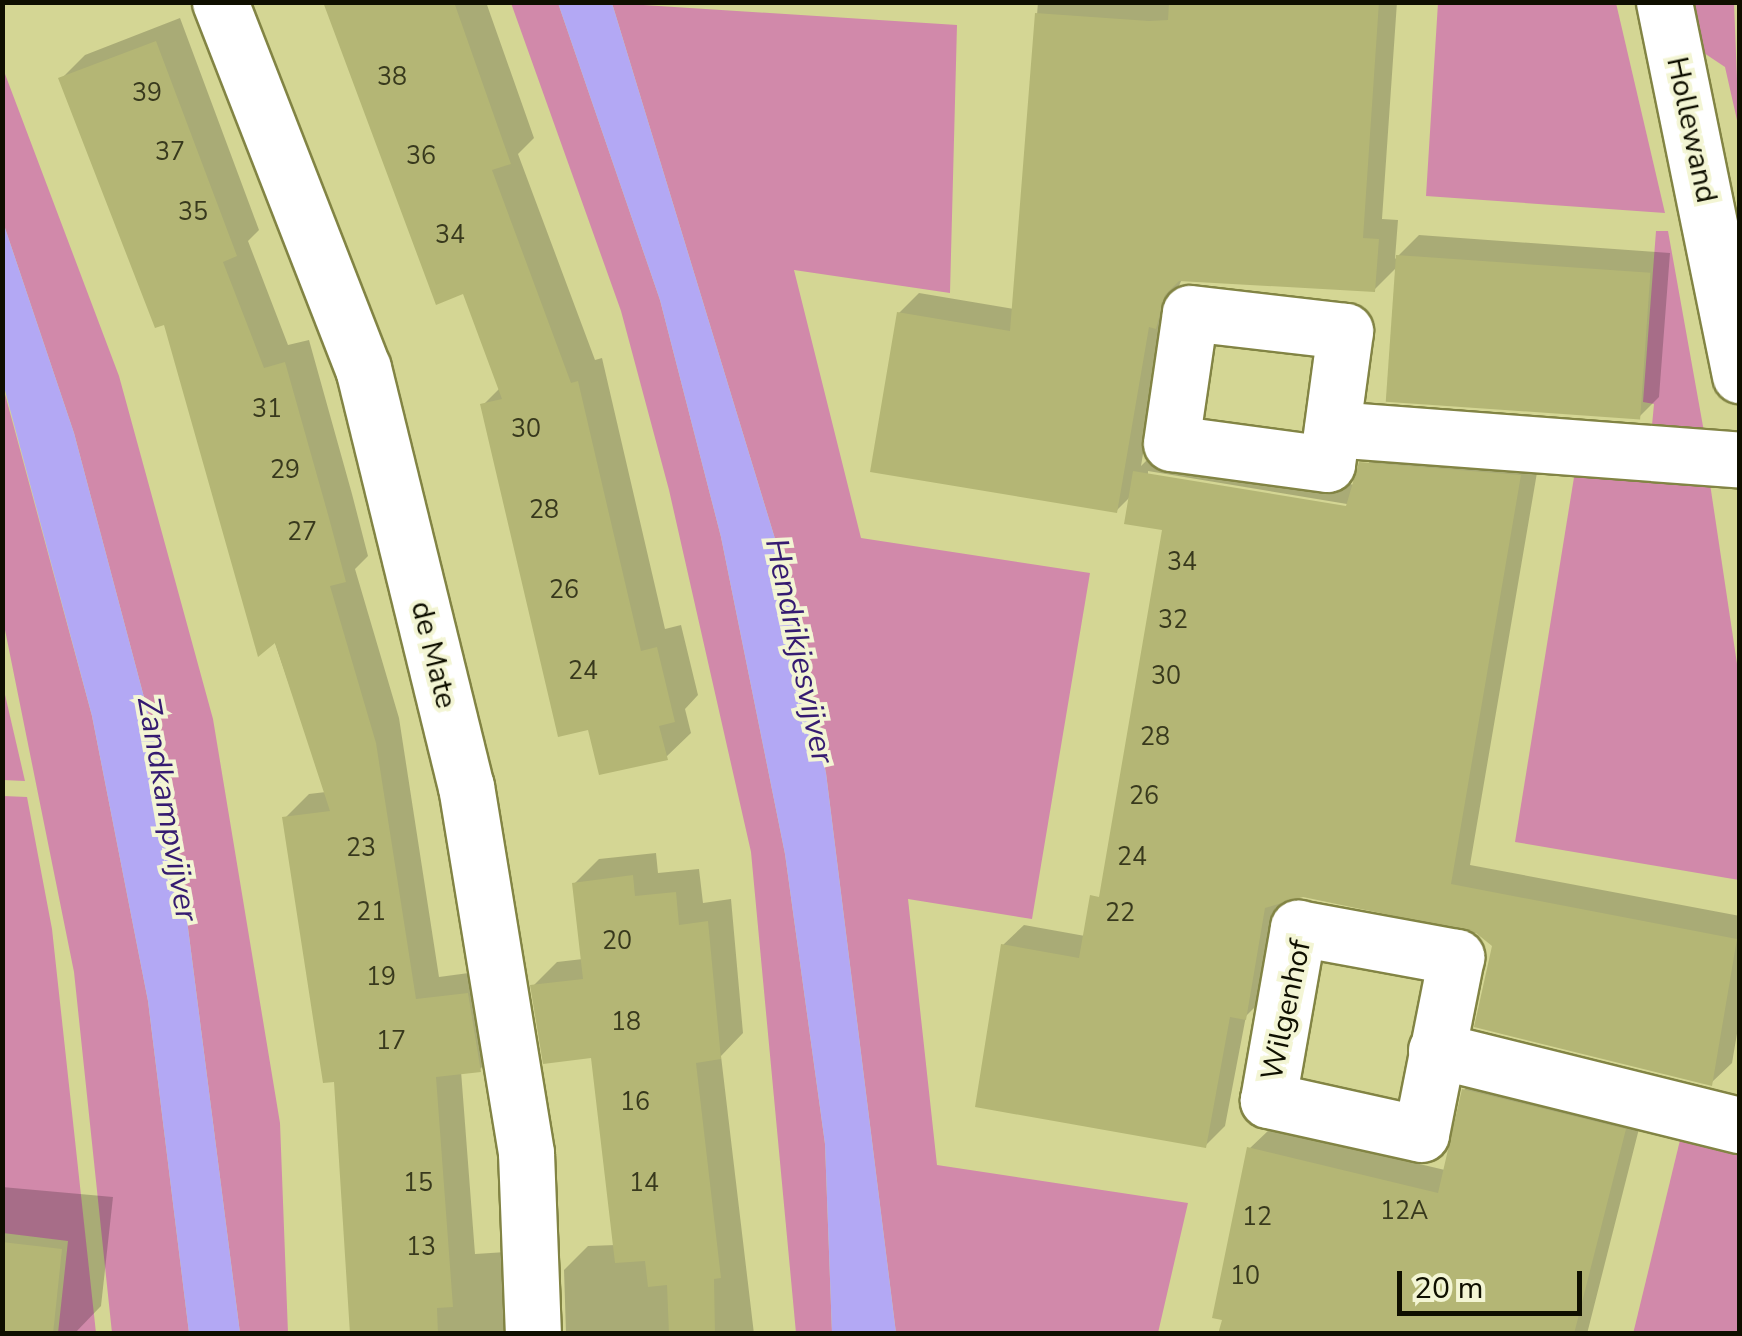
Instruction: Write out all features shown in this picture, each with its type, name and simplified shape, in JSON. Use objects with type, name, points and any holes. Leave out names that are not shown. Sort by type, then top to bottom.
[{"type":"street","name":"de Mate","points":[[220,2],[363,368],[466,786],[526,1152],[534,1334]]},
{"type":"street","name":"Hollewand","points":[[1664,2],[1740,375]]},
{"type":"street","points":[[1332,429],[1740,460]]},
{"type":"street","points":[[1436,1050],[1740,1125]]},
{"type":"shaded area","points":[[511,3],[558,3],[660,300],[721,537],[785,854],[825,1144],[832,1333],[796,1333],[751,852],[669,490],[621,311]]},
{"type":"shaded area","points":[[612,3],[957,25],[950,293],[794,270],[861,538],[1090,573],[1032,919],[908,899],[937,1165],[1188,1203],[1158,1333],[896,1333],[826,773],[783,565]]},
{"type":"shaded area","points":[[1438,3],[1616,3],[1665,213],[1426,196]]},
{"type":"shaded area","points":[[1691,3],[1734,3],[1739,129],[1725,67],[1704,53]]},
{"type":"shaded area","points":[[2,66],[119,376],[213,719],[280,1123],[288,1333],[240,1333],[172,803],[74,433],[3,222]]},
{"type":"shaded area","points":[[1656,231],[1668,231],[1706,443],[1651,436],[1654,404],[1643,402]]},
{"type":"shaded area","points":[[2,383],[92,716],[148,1001],[189,1333],[112,1333],[74,972],[3,620]]},
{"type":"shaded area","points":[[1576,465],[1709,477],[1739,677],[1739,880],[1515,842]]},
{"type":"shaded area","points":[[3,686],[25,781],[3,780]]},
{"type":"shaded area","points":[[3,796],[27,797],[52,929],[96,1333],[58,1333],[68,1241],[3,1233]]},
{"type":"shaded area","points":[[1681,1136],[1739,1150],[1739,1333],[1633,1334]]},
{"type":"water","name":"Hendrikjesvijver","points":[[558,3],[612,3],[783,565],[826,773],[896,1333],[832,1333],[825,1144],[785,854],[721,537],[660,300]]},
{"type":"water","name":"Zandkampvijver","points":[[3,222],[74,433],[172,803],[240,1333],[189,1333],[148,1001],[92,716],[3,383]]},
{"type":"building","points":[[323,2],[454,2],[511,164],[492,170],[571,383],[578,381],[641,651],[657,647],[675,722],[659,726],[668,760],[599,775],[588,730],[558,737],[480,404],[502,399],[463,294],[436,305]]},
{"type":"building","points":[[1169,2],[1379,2],[1363,238],[1379,239],[1375,292],[1179,281],[1165,295],[1156,329],[1149,327],[1117,513],[870,472],[897,312],[1010,331],[1035,13],[1168,20]]},
{"type":"building","points":[[156,41],[237,256],[223,262],[264,368],[285,362],[329,518],[346,582],[330,586],[376,743],[416,999],[468,993],[481,1072],[436,1077],[453,1307],[437,1308],[438,1334],[350,1334],[334,1082],[323,1083],[282,817],[330,811],[275,643],[258,657],[164,325],[155,328],[58,78]]},
{"type":"building","points":[[1396,255],[1650,273],[1640,419],[1386,402]]},
{"type":"building","points":[[1359,462],[1521,475],[1451,884],[1737,939],[1712,1086],[1474,1027],[1492,946],[1476,933],[1303,897],[1265,908],[1246,1020],[1230,1017],[1206,1148],[975,1107],[1001,944],[1079,958],[1090,895],[1099,897],[1162,530],[1124,524],[1133,471],[1346,506]]},
{"type":"building","points":[[633,875],[635,896],[676,892],[679,925],[708,921],[721,1059],[696,1063],[721,1278],[714,1279],[715,1334],[669,1334],[667,1285],[648,1287],[645,1261],[615,1263],[591,1058],[543,1064],[530,985],[583,979],[572,883]]},
{"type":"building","points":[[1462,1089],[1626,1129],[1574,1334],[1218,1334],[1222,1320],[1212,1318],[1247,1147],[1438,1193]]},
{"type":"building","points":[[2,1242],[62,1249],[53,1334],[2,1334]]}]
